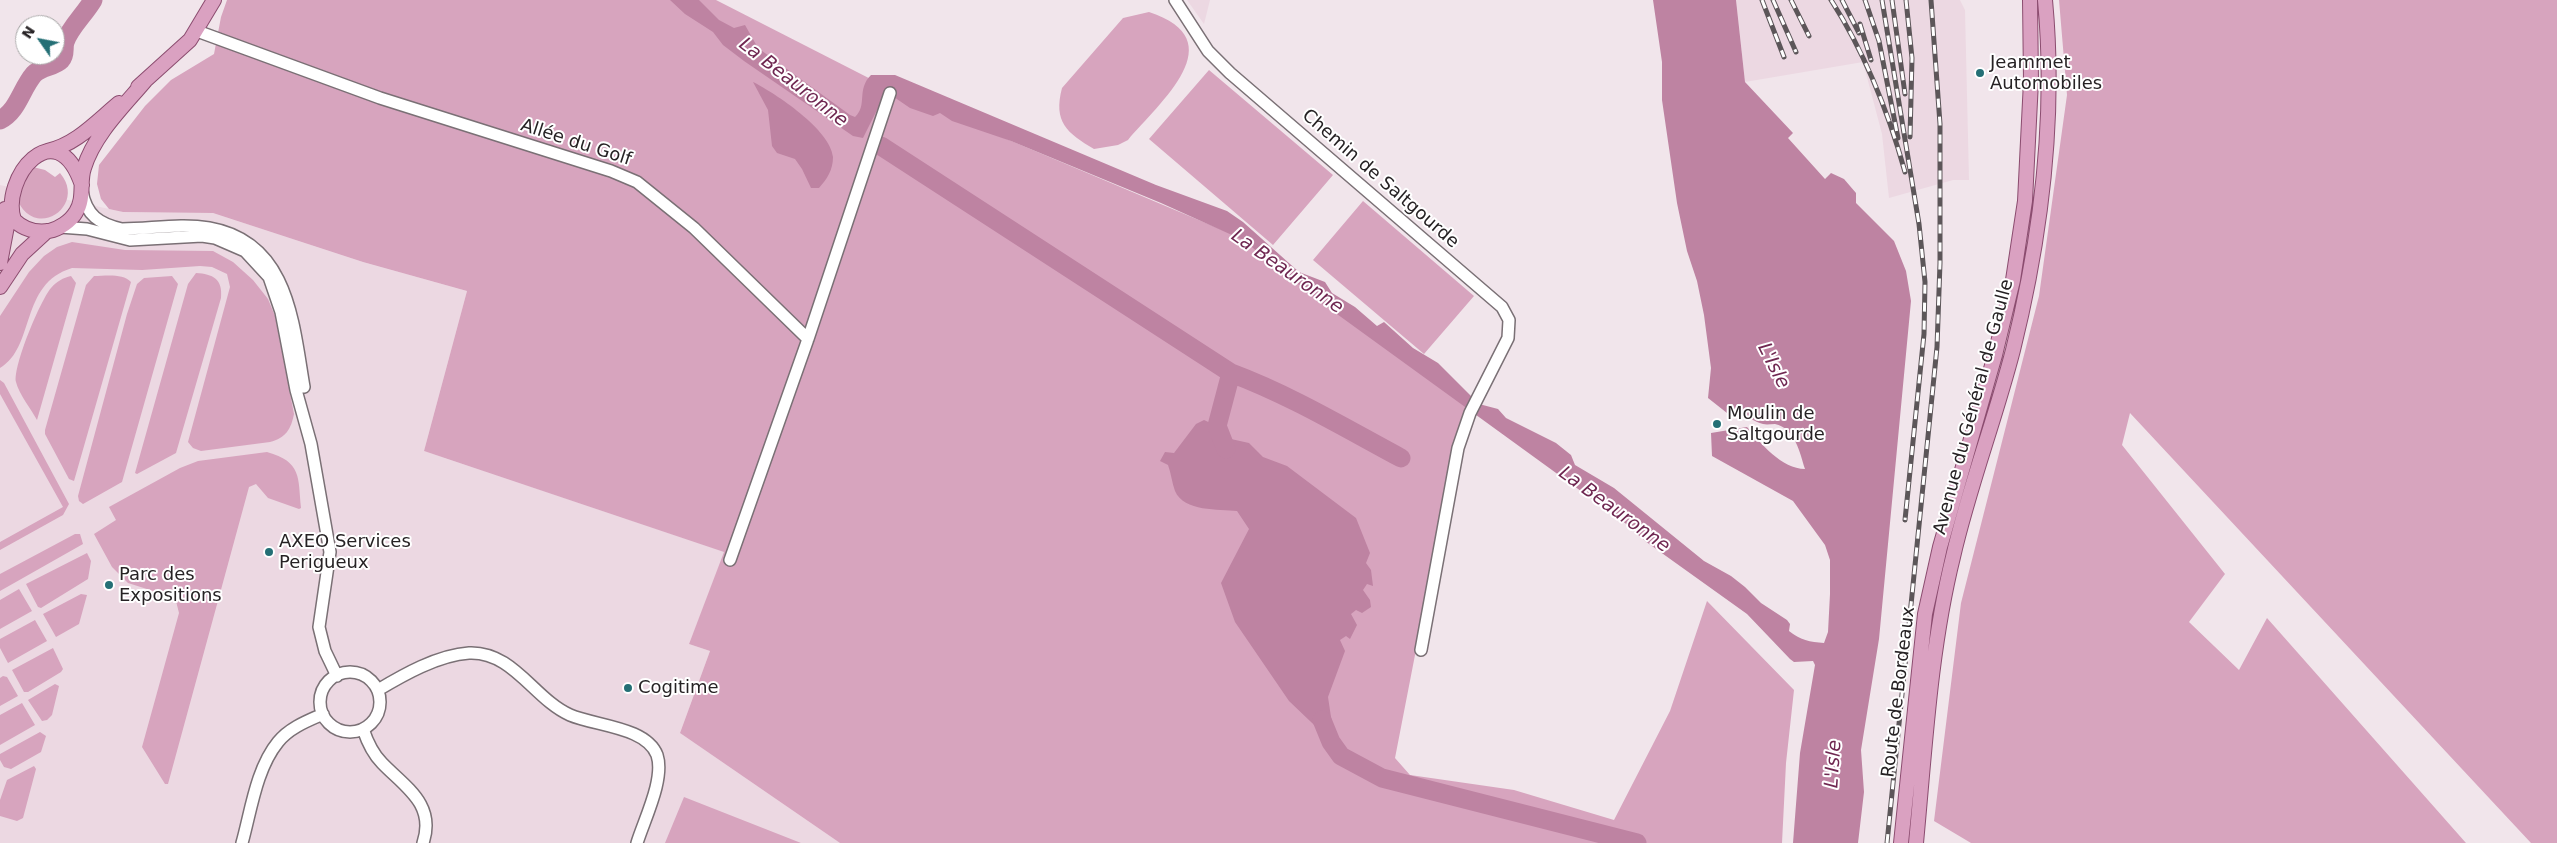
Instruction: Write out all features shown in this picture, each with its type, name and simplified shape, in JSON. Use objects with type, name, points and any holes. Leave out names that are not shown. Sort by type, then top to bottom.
[{"type":"main road","points":[[0,263],[7,226],[2,204],[3,180],[11,165],[16,159],[28,153],[62,147],[74,141],[203,34],[214,0]]},
{"type":"main road","name":"Avenue du Général de Gaulle","points":[[1940,547],[1995,355],[2013,280],[2029,164],[2032,81],[2030,0]]},
{"type":"main road","name":"Avenue du Général de Gaulle","points":[[1953,556],[2013,351],[2029,274],[2039,208],[2047,127],[2045,0]]},
{"type":"main road","points":[[0,286],[22,254],[76,212],[82,187],[84,167],[90,154],[121,110],[145,81]]},
{"type":"main road","points":[[46,151],[59,155],[69,162],[77,172],[82,187]]},
{"type":"main road","points":[[2,204],[12,219],[22,226],[34,231],[53,229]]},
{"type":"main road","name":"Route de Bordeaux","points":[[1901,843],[1925,614],[1940,547]]},
{"type":"main road","name":"Route de Bordeaux","points":[[1916,843],[1940,620],[1953,556]]},
{"type":"street","name":"Chemin de Saltgourde","points":[[1175,0],[1208,51],[1230,73],[1502,307],[1509,320],[1508,338],[1470,413],[1458,448],[1421,650]]},
{"type":"street","name":"Allée du Golf","points":[[203,34],[380,98],[611,171],[636,182],[694,228],[808,339]]},
{"type":"street","points":[[730,560],[808,339],[890,92]]},
{"type":"street","points":[[82,187],[87,208],[96,220],[108,226],[122,229],[208,228],[233,235],[247,243],[273,269],[288,298],[307,411],[310,444]]},
{"type":"street","points":[[53,229],[87,229],[130,240],[202,236],[233,245],[252,258],[269,277],[276,293],[296,390],[310,444],[330,552],[320,627],[325,652],[337,676]]},
{"type":"street","points":[[378,690],[452,656],[470,653],[488,656],[520,675],[563,711],[589,722],[639,735],[656,754],[659,765],[658,780],[637,843]]},
{"type":"street","points":[[356,673],[372,682],[378,690],[380,699],[376,717],[363,730],[354,732],[335,728],[323,714],[321,696],[324,688],[337,676],[356,673]]},
{"type":"street","points":[[242,843],[263,769],[278,742],[294,728],[323,714]]},
{"type":"street","points":[[363,730],[381,762],[411,789],[420,803],[426,819],[423,843]]},
{"type":"shaded area","points":[[227,0],[716,0],[900,94],[1239,237],[1468,406],[1455,449],[1395,758],[1410,775],[1514,790],[1614,820],[1670,711],[1707,601],[1794,690],[1786,763],[1782,843],[840,843],[680,733],[710,651],[689,644],[724,552],[424,451],[467,291],[363,262],[213,213],[123,212],[109,209],[101,199],[97,184],[99,165],[145,106],[171,80],[214,54],[221,17]]},
{"type":"shaded area","points":[[1187,0],[1210,0],[1204,24]]},
{"type":"shaded area","points":[[1736,0],[1960,0],[1965,10],[1969,180],[1953,180],[1889,198],[1882,134],[1863,62],[1745,82]]},
{"type":"shaded area","points":[[2059,0],[2557,0],[2557,843],[2531,843],[2130,413],[2122,445],[2225,574],[2189,622],[2239,670],[2267,618],[2466,843],[1971,843],[1934,821],[1961,603],[2039,296],[2067,95]]},
{"type":"shaded area","points":[[1149,12],[1174,24],[1186,38],[1189,55],[1183,72],[1157,108],[1128,140],[1118,145],[1094,149],[1076,138],[1064,125],[1059,110],[1062,88],[1123,18]]},
{"type":"shaded area","points":[[1209,70],[1333,175],[1273,245],[1149,139]]},
{"type":"shaded area","points":[[33,167],[45,170],[55,177],[60,173],[67,186],[67,198],[62,208],[54,215],[43,218],[32,217],[22,208],[15,193]]},
{"type":"shaded area","points":[[0,185],[123,212],[213,213],[363,262],[467,291],[424,451],[725,552],[689,644],[710,651],[680,733],[840,843],[0,843]]},
{"type":"shaded area","points":[[1363,201],[1474,296],[1424,354],[1313,260]]},
{"type":"shaded area","points":[[72,242],[125,250],[213,251],[233,262],[253,280],[268,299],[275,316],[294,414],[287,432],[280,438],[270,442],[201,451],[193,448],[188,442],[230,287],[227,274],[212,267],[200,266],[142,270],[72,268],[55,276],[43,287],[35,301],[19,346],[11,358],[0,368],[0,316],[29,272],[44,256],[57,247]]},
{"type":"shaded area","points":[[196,273],[212,276],[216,279],[220,286],[221,298],[176,453],[137,474],[135,473],[188,284]]},
{"type":"shaded area","points":[[71,276],[76,283],[37,420],[22,396],[16,382],[16,374],[28,334],[46,295],[58,282]]},
{"type":"shaded area","points":[[94,276],[119,276],[131,282],[74,481],[69,479],[45,434],[45,430],[86,285]]},
{"type":"shaded area","points":[[172,276],[178,284],[122,482],[83,504],[79,501],[78,496],[127,314],[137,284],[144,278]]},
{"type":"shaded area","points":[[0,380],[4,383],[69,504],[63,515],[0,550],[0,542],[63,507],[0,394]]},
{"type":"shaded area","points":[[267,452],[287,461],[296,472],[301,508],[299,509],[268,498],[256,484],[249,487],[168,784],[165,784],[142,747],[179,613],[176,601],[172,597],[128,583],[112,567],[94,534],[116,520],[109,507],[180,468],[198,461]]},
{"type":"shaded area","points":[[75,534],[80,534],[83,544],[0,591],[0,574]]},
{"type":"shaded area","points":[[87,553],[91,561],[88,579],[41,608],[38,607],[26,584]]},
{"type":"shaded area","points":[[19,589],[32,611],[0,629],[0,600]]},
{"type":"shaded area","points":[[81,594],[87,595],[79,624],[56,637],[43,614]]},
{"type":"shaded area","points":[[35,620],[47,641],[8,663],[0,648],[0,639]]},
{"type":"shaded area","points":[[53,648],[63,669],[28,692],[24,692],[12,670]]},
{"type":"shaded area","points":[[3,676],[7,677],[18,696],[0,706],[0,678]]},
{"type":"shaded area","points":[[55,684],[59,686],[52,715],[47,720],[42,721],[28,700]]},
{"type":"shaded area","points":[[22,703],[35,725],[0,745],[0,715]]},
{"type":"shaded area","points":[[40,732],[46,736],[41,752],[11,769],[4,767],[0,760],[0,754]]},
{"type":"shaded area","points":[[34,766],[36,769],[23,818],[17,821],[0,816],[0,800],[7,780]]},
{"type":"shaded area","points":[[684,797],[801,843],[665,843]]},
{"type":"water","name":"L'Isle","points":[[670,0],[699,0],[719,20],[734,28],[745,25],[758,48],[855,117],[861,107],[864,86],[871,75],[895,75],[1156,185],[1227,211],[1243,222],[1299,272],[1325,282],[1332,293],[1355,307],[1377,326],[1384,322],[1413,348],[1438,363],[1479,404],[1498,409],[1506,418],[1556,443],[1571,455],[1575,465],[1614,488],[1704,561],[1731,576],[1761,603],[1787,620],[1790,624],[1789,631],[1797,637],[1824,643],[1828,632],[1830,594],[1830,560],[1825,545],[1793,501],[1712,456],[1711,433],[1747,427],[1780,460],[1796,468],[1805,469],[1796,442],[1782,426],[1757,422],[1739,411],[1727,413],[1708,398],[1711,368],[1704,315],[1697,281],[1687,251],[1677,203],[1662,100],[1662,62],[1653,0],[1736,0],[1745,82],[1793,133],[1788,138],[1825,179],[1831,173],[1844,179],[1856,193],[1856,203],[1894,241],[1906,271],[1911,301],[1879,639],[1861,750],[1864,792],[1858,843],[1793,843],[1800,753],[1815,665],[1813,661],[1794,662],[1747,614],[1319,301],[1243,240],[1161,203],[1011,141],[952,121],[940,113],[933,116],[910,108],[891,95],[881,102],[863,138],[853,136],[744,61],[723,45],[713,32],[685,14]]},
{"type":"water","points":[[753,82],[787,103],[813,124],[830,146],[833,157],[831,170],[819,188],[811,188],[795,159],[777,153],[772,146],[768,110]]},
{"type":"water","points":[[1204,420],[1217,426],[1231,439],[1249,443],[1263,457],[1287,466],[1356,518],[1370,553],[1366,563],[1371,570],[1373,586],[1367,584],[1363,590],[1370,600],[1371,607],[1362,613],[1356,610],[1351,614],[1357,625],[1350,639],[1346,636],[1340,640],[1345,651],[1328,697],[1334,737],[1332,742],[1289,701],[1235,622],[1221,583],[1249,529],[1237,511],[1203,508],[1186,503],[1175,491],[1168,465],[1160,461],[1165,452],[1174,453],[1196,424]]},
{"type":"waterway","name":"La Beauronne","points":[[0,120],[11,111],[34,74],[63,58],[64,44],[67,36],[93,0]]},
{"type":"waterway","name":"La Beauronne","points":[[881,146],[1231,373],[1217,426],[1226,449]]},
{"type":"waterway","name":"La Beauronne","points":[[1231,373],[1296,402],[1401,458]]},
{"type":"waterway","name":"La Beauronne","points":[[1322,720],[1331,742],[1341,756],[1382,778],[1637,843]]},
{"type":"railway","points":[[1762,0],[1784,57]]},
{"type":"railway","points":[[1773,0],[1796,52]]},
{"type":"railway","points":[[1791,0],[1809,36]]},
{"type":"railway","points":[[1831,0],[1865,62],[1883,105],[1905,172]]},
{"type":"railway","points":[[1842,0],[1859,33]]},
{"type":"railway","points":[[1865,0],[1879,41],[1898,138]]},
{"type":"railway","points":[[1882,0],[1919,224],[1925,282],[1924,334],[1905,520]]},
{"type":"railway","points":[[1892,0],[1905,94]]},
{"type":"railway","points":[[1906,0],[1912,58],[1910,137]]},
{"type":"railway","points":[[1887,843],[1937,347],[1940,263],[1940,124],[1931,0]]},
{"type":"railway","points":[[1860,24],[1871,60]]},
{"type":"place","name":"Jeammet Automobiles","points":[[1980,73]]},
{"type":"place","name":"Moulin de Saltgourde","points":[[1717,424]]},
{"type":"place","name":"AXEO Services Perigueux","points":[[269,552]]},
{"type":"place","name":"Parc des Expositions","points":[[109,585]]},
{"type":"place","name":"Cogitime","points":[[628,688]]}]
